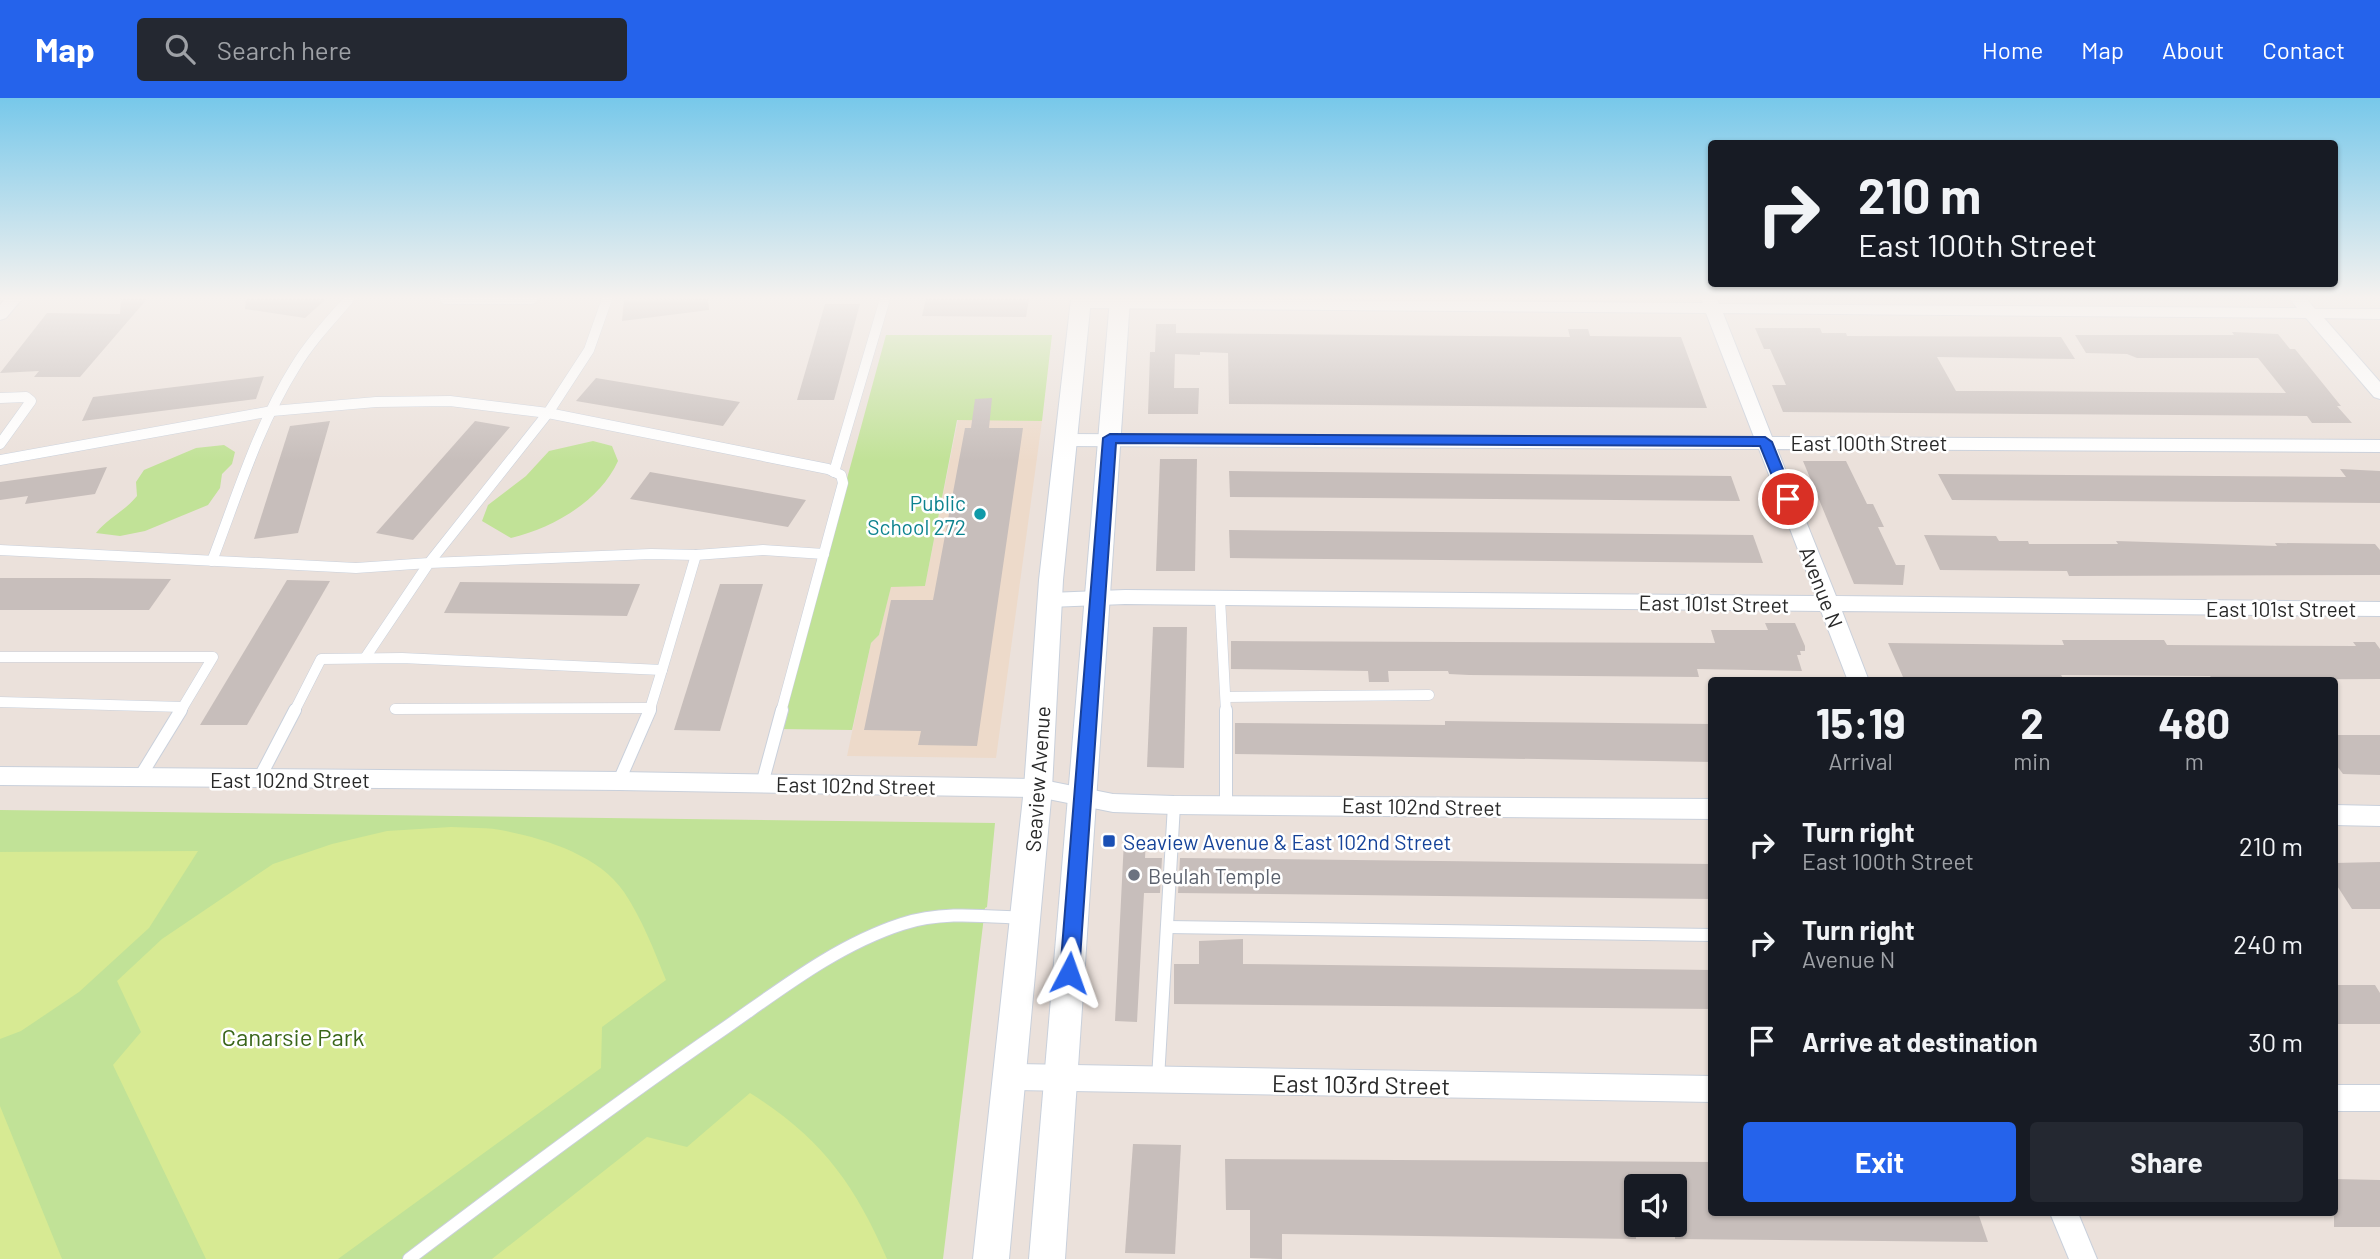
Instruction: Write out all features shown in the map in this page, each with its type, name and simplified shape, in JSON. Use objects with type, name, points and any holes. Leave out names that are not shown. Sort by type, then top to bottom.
[{"type":"street","name":"Seaview Avenue","points":[[991,1259],[1026,918],[1038,788],[1049,600],[1075,353]]},
{"type":"street","points":[[1047,1259],[1116,353]]},
{"type":"street","name":"Avenue N","points":[[1730,353],[1857,677]]},
{"type":"street","points":[[2345,353],[2380,393]]},
{"type":"street","name":"East 100th Street","points":[[1064,440],[1110,438],[2380,446]]},
{"type":"street","name":"East 101st Street","points":[[1049,600],[1098,597],[2380,609]]},
{"type":"street","name":"East 102nd Street","points":[[0,776],[619,781],[1038,788],[1113,803],[1174,806],[1708,809]]},
{"type":"street","points":[[2338,815],[2380,816]]},
{"type":"street","name":"East 103rd Street","points":[[1011,1077],[1708,1089]]},
{"type":"street","points":[[2338,1098],[2380,1098]]},
{"type":"street","points":[[2065,1216],[2082,1259]]},
{"type":"lane","points":[[212,561],[272,411],[304,353]]},
{"type":"lane","points":[[365,658],[429,563],[548,413],[588,353]]},
{"type":"lane","points":[[834,472],[869,353]]},
{"type":"lane","points":[[0,398],[26,397],[31,401],[0,444]]},
{"type":"lane","points":[[0,460],[272,411],[376,402],[450,401],[548,413],[834,472],[841,475],[843,483],[762,783]]},
{"type":"lane","points":[[0,550],[356,568],[763,550],[824,554]]},
{"type":"lane","points":[[619,781],[650,708],[696,555]]},
{"type":"lane","points":[[1220,598],[1226,697],[1226,805]]},
{"type":"lane","points":[[0,657],[213,657],[140,777]]},
{"type":"lane","points":[[259,779],[321,659],[365,658],[662,670]]},
{"type":"lane","points":[[1226,697],[1429,695]]},
{"type":"lane","points":[[0,702],[183,707]]},
{"type":"lane","points":[[396,709],[650,708]]},
{"type":"lane","points":[[1158,1081],[1174,806]]},
{"type":"lane","points":[[409,1259],[649,1079],[796,979],[866,939],[904,923],[937,916],[1026,918]]},
{"type":"lane","points":[[1167,927],[1708,935]]},
{"type":"shaded area","name":"Public School 272","points":[[958,419],[1042,421],[996,758],[847,756],[871,643],[879,635],[891,586],[925,586]]},
{"type":"green space","points":[[881,353],[1050,353],[1042,421],[957,420],[925,586],[891,587],[879,635],[871,643],[852,730],[779,729]]},
{"type":"green space","points":[[593,441],[612,446],[618,461],[600,488],[573,511],[543,527],[511,538],[482,521],[488,505],[526,476],[549,451]]},
{"type":"green space","points":[[224,445],[235,452],[232,464],[222,474],[220,488],[208,505],[145,531],[120,536],[96,533],[137,496],[136,482],[144,470],[196,448]]},
{"type":"green space","name":"Canarsie Park","points":[[0,810],[995,823],[943,1259],[0,1259]]},
{"type":"green space","points":[[485,828],[522,834],[555,844],[601,868],[614,879],[630,902],[666,980],[602,1027],[601,1068],[338,1259],[206,1259],[113,1065],[141,1032],[117,981],[162,939],[273,864],[332,844],[387,831]]},
{"type":"green space","points":[[198,851],[149,928],[79,992],[21,1031],[0,1039],[0,852]]},
{"type":"green space","points":[[750,1093],[797,1127],[833,1164],[862,1207],[887,1259],[492,1259],[647,1137],[687,1147]]},
{"type":"green space","points":[[0,1106],[62,1259],[0,1259]]},
{"type":"building","points":[[16,353],[100,353],[80,377],[34,377],[39,371],[0,373]]},
{"type":"building","points":[[811,353],[847,353],[834,400],[797,400]]},
{"type":"building","points":[[1150,353],[1200,353],[1175,354],[1174,388],[1199,388],[1198,414],[1148,414]]},
{"type":"building","points":[[1228,353],[1687,353],[1707,408],[1229,404]]},
{"type":"building","points":[[1772,353],[2071,353],[2075,359],[1937,357],[1956,391],[2286,393],[2258,358],[2137,358],[2127,354],[2093,353],[2298,353],[2352,423],[2312,423],[2307,416],[1783,412],[1772,385],[1786,385]]},
{"type":"building","points":[[264,376],[256,399],[82,421],[93,397]]},
{"type":"building","points":[[596,378],[740,402],[723,426],[576,401]]},
{"type":"building","name":"Public School 272","points":[[992,398],[989,428],[1023,428],[977,746],[918,745],[921,731],[864,730],[891,600],[933,600],[965,428],[971,428],[975,399]]},
{"type":"building","points":[[330,421],[298,533],[254,539],[290,426]]},
{"type":"building","points":[[475,421],[510,427],[413,540],[376,533]]},
{"type":"building","points":[[1160,459],[1197,459],[1195,571],[1156,571]]},
{"type":"building","points":[[1803,461],[1846,461],[1867,504],[1873,504],[1884,527],[1878,527],[1896,565],[1905,565],[1903,585],[1854,584]]},
{"type":"building","points":[[107,467],[95,494],[25,504],[28,496],[0,500],[0,482]]},
{"type":"building","points":[[2340,469],[2380,471],[2380,503],[1952,500],[1938,474],[2346,477]]},
{"type":"building","points":[[1229,471],[1731,476],[1740,501],[1230,497]]},
{"type":"building","points":[[650,472],[806,500],[788,527],[630,499]]},
{"type":"building","points":[[1229,530],[1753,535],[1763,563],[1230,558]]},
{"type":"building","points":[[1924,535],[1996,536],[1999,541],[2028,541],[2029,544],[2118,544],[2116,541],[2277,546],[2275,543],[2375,544],[2380,550],[2380,575],[2069,576],[2067,571],[1940,570]]},
{"type":"building","points":[[0,578],[171,579],[149,610],[0,610]]},
{"type":"building","points":[[287,580],[330,581],[247,725],[200,725]]},
{"type":"building","points":[[460,582],[640,584],[627,616],[444,613]]},
{"type":"building","points":[[720,584],[763,584],[720,731],[674,730]]},
{"type":"building","points":[[1765,623],[1795,623],[1805,646],[1805,651],[1800,651],[1801,655],[1797,655],[1802,671],[1697,669],[1699,677],[1469,675],[1449,674],[1448,671],[1388,671],[1389,682],[1369,682],[1368,671],[1231,669],[1231,641],[1715,643],[1711,630],[1768,630]]},
{"type":"building","points":[[1153,627],[1187,627],[1184,768],[1147,767]]},
{"type":"building","points":[[2062,640],[2164,640],[2167,645],[2356,646],[2353,642],[2375,642],[2380,649],[2380,679],[2061,675],[2062,677],[1903,677],[1888,643],[2064,645]]},
{"type":"building","points":[[1445,721],[1708,724],[1708,762],[1235,754],[1235,723],[1445,725]]},
{"type":"building","points":[[2338,735],[2380,735],[2380,775],[2343,774],[2338,767]]},
{"type":"building","points":[[1124,840],[1146,840],[1145,858],[1162,858],[1160,893],[1144,893],[1137,1022],[1115,1021]]},
{"type":"building","points":[[1180,858],[1708,864],[1708,899],[1178,893]]},
{"type":"building","points":[[2380,862],[2380,909],[2352,909],[2338,887],[2338,863]]},
{"type":"building","points":[[1243,939],[1243,964],[1708,970],[1708,1009],[1174,1004],[1174,964],[1199,964],[1199,941]]},
{"type":"building","points":[[2338,985],[2375,985],[2380,993],[2380,1024],[2338,1024]]},
{"type":"building","points":[[1133,1144],[1181,1145],[1175,1254],[1125,1253]]},
{"type":"building","points":[[1225,1159],[1708,1162],[1708,1216],[1979,1216],[1988,1242],[1675,1239],[1687,1237],[1687,1174],[1624,1174],[1624,1237],[1636,1239],[1282,1234],[1282,1259],[1250,1258],[1250,1210],[1226,1210]]},
{"type":"building","points":[[2338,1179],[2380,1180],[2380,1227],[2334,1227],[2334,1216],[2338,1216]]},
{"type":"place","name":"Public School 272","points":[[980,514]]},
{"type":"place","name":"Seaview Avenue & East 102nd Street","points":[[1109,841]]},
{"type":"place","name":"Beulah Temple","points":[[1134,875]]},
{"type":"route","points":[[1069,973],[1110,438],[1765,442],[1788,499]]}]
